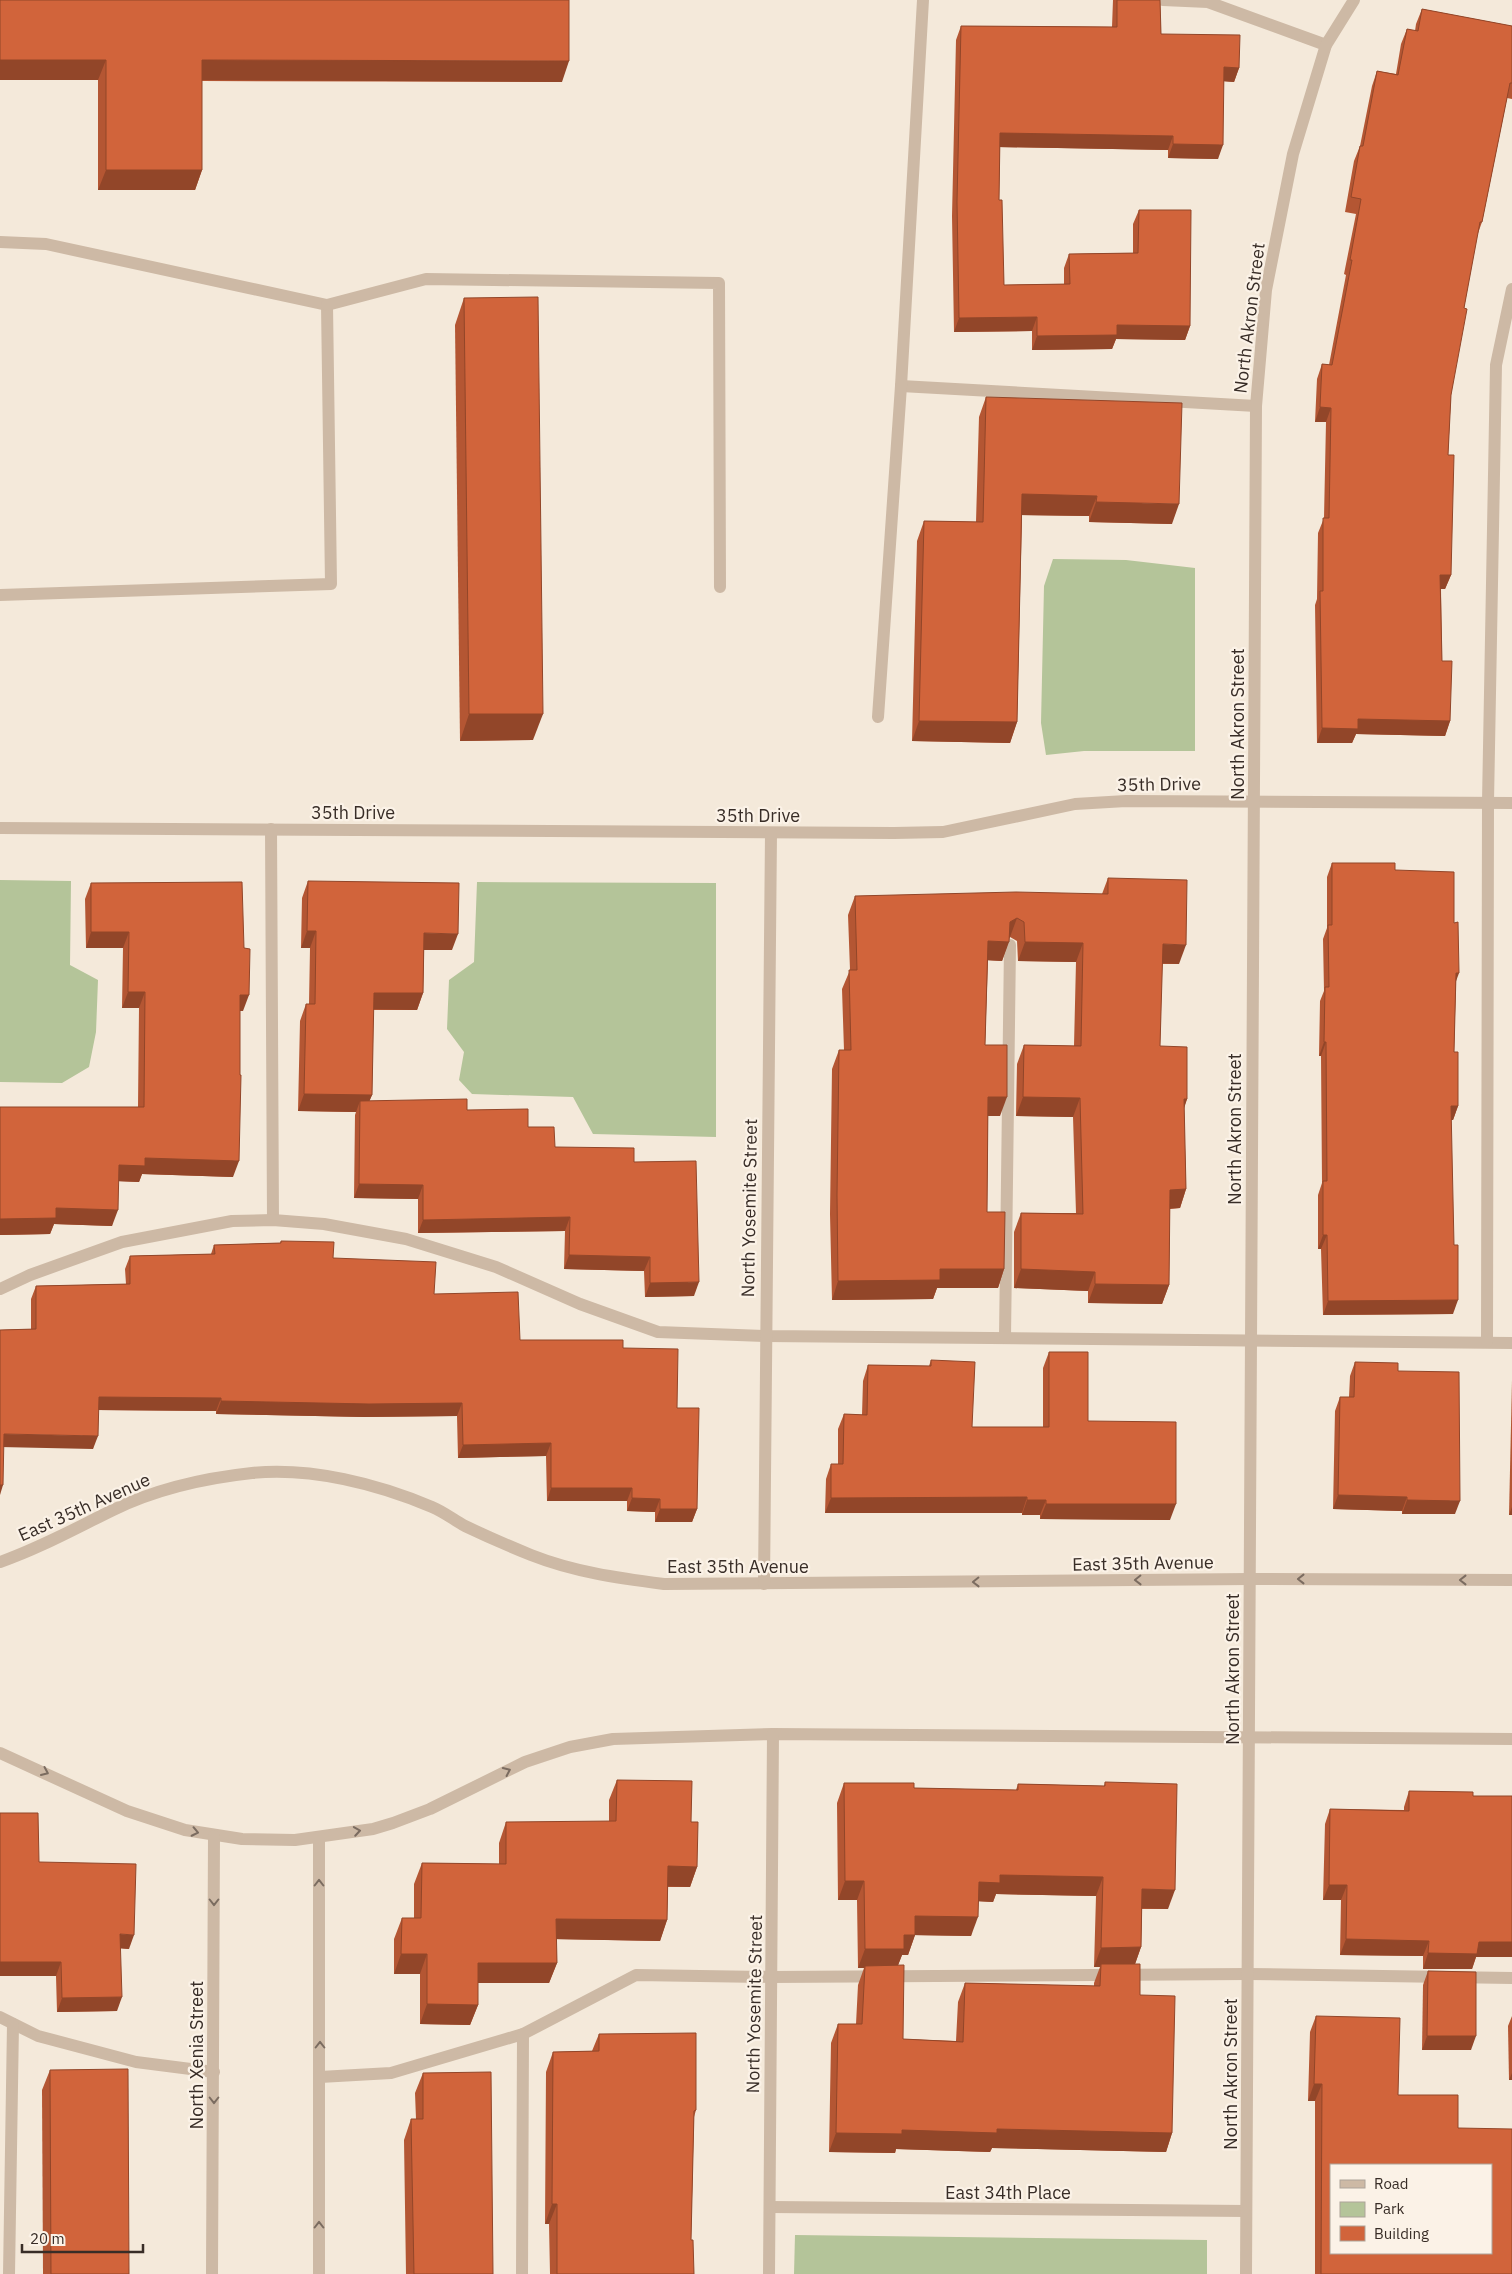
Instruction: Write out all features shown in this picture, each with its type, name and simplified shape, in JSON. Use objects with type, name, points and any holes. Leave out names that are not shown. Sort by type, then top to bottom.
[{"type":"street","points":[[878,717],[901,386],[922,0]]},
{"type":"street","points":[[1163,0],[1208,2],[1326,45]]},
{"type":"street","name":"North Akron Street","points":[[1246,2274],[1256,406],[1268,280],[1293,154],[1326,45],[1354,0]]},
{"type":"street","points":[[0,242],[46,244],[327,305],[426,278],[719,282],[720,587]]},
{"type":"street","points":[[1487,1342],[1488,802],[1496,365],[1512,289]]},
{"type":"street","points":[[0,595],[331,584],[327,305]]},
{"type":"street","points":[[901,386],[1256,406]]},
{"type":"street","name":"35th Drive","points":[[0,828],[943,832],[1074,804],[1126,801],[1512,803]]},
{"type":"street","points":[[271,829],[273,1220]]},
{"type":"street","name":"North Yosemite Street","points":[[764,1584],[771,832]]},
{"type":"street","points":[[1005,1338],[1010,945]]},
{"type":"street","points":[[0,1289],[30,1275],[122,1242],[232,1221],[273,1220],[324,1224],[415,1242],[496,1267],[580,1304],[658,1332],[765,1336],[1512,1343]]},
{"type":"street","name":"East 35th Avenue","points":[[0,1562],[26,1553],[114,1509],[166,1489],[252,1473],[288,1472],[329,1477],[402,1495],[434,1508],[466,1526],[531,1555],[565,1567],[606,1577],[664,1584],[1250,1579],[1512,1580]]},
{"type":"street","points":[[0,1753],[127,1811],[185,1830],[214,1836],[295,1840],[373,1829],[393,1823],[430,1809],[526,1762],[592,1742],[613,1739],[773,1734],[1512,1739]]},
{"type":"street","name":"North Yosemite Street","points":[[769,2274],[773,1734]]},
{"type":"street","name":"North Xenia Street","points":[[212,2274],[214,1836]]},
{"type":"street","points":[[319,1837],[319,2274]]},
{"type":"street","points":[[320,2077],[390,2073],[523,2034],[636,1976],[772,1978],[1248,1974],[1512,1978]]},
{"type":"street","points":[[0,2017],[38,2036],[136,2062],[214,2072]]},
{"type":"street","points":[[9,2274],[13,2024]]},
{"type":"street","points":[[522,2274],[523,2034]]},
{"type":"street","name":"East 34th Place","points":[[770,2207],[1246,2211]]},
{"type":"green space","points":[[1053,559],[1126,560],[1195,568],[1195,751],[1084,751],[1046,755],[1041,723],[1044,586]]},
{"type":"green space","points":[[0,880],[71,881],[70,965],[98,980],[96,1032],[89,1067],[62,1083],[0,1082]]},
{"type":"green space","points":[[477,882],[716,883],[716,1137],[593,1134],[573,1097],[472,1094],[459,1080],[464,1052],[447,1029],[449,980],[474,962]]},
{"type":"green space","points":[[795,2235],[1207,2240],[1207,2274],[794,2274]]},
{"type":"building","points":[[0,0],[569,0],[569,61],[202,60],[202,170],[106,170],[106,60],[0,60]]},
{"type":"building","points":[[1117,0],[1160,0],[1161,34],[1240,35],[1239,68],[1224,67],[1223,145],[1173,144],[1173,136],[1000,133],[999,200],[1002,200],[1004,285],[1070,284],[1069,254],[1138,253],[1139,210],[1191,210],[1190,326],[1117,325],[1117,335],[1037,336],[1037,317],[959,318],[957,202],[961,26],[1117,27]]},
{"type":"building","points":[[1422,9],[1512,26],[1512,83],[1510,83],[1482,222],[1480,222],[1464,308],[1467,309],[1451,395],[1448,455],[1454,455],[1451,575],[1440,575],[1442,661],[1452,661],[1450,721],[1358,719],[1358,729],[1322,728],[1320,591],[1323,591],[1323,518],[1329,518],[1331,408],[1320,407],[1322,364],[1332,365],[1352,260],[1350,260],[1361,199],[1351,197],[1377,71],[1398,75],[1407,29],[1418,31]]},
{"type":"building","points":[[538,297],[543,714],[469,714],[464,298]]},
{"type":"building","points":[[986,397],[1182,403],[1179,504],[1096,502],[1097,496],[1022,494],[1017,722],[919,721],[924,521],[983,522]]},
{"type":"building","points":[[1332,863],[1395,863],[1395,870],[1454,872],[1454,923],[1458,922],[1459,973],[1456,973],[1454,1052],[1458,1052],[1458,1106],[1451,1106],[1454,1245],[1458,1245],[1458,1300],[1328,1301],[1327,1235],[1323,1235],[1323,1181],[1327,1181],[1326,1042],[1324,1042],[1325,987],[1329,987],[1328,925],[1332,925]]},
{"type":"building","points":[[1108,878],[1187,880],[1186,945],[1163,944],[1160,1046],[1187,1047],[1187,1099],[1184,1099],[1186,1189],[1170,1190],[1169,1285],[1095,1284],[1095,1272],[1021,1269],[1021,1213],[1083,1214],[1080,1098],[1023,1097],[1024,1045],[1081,1046],[1083,943],[1025,942],[1024,922],[1017,918],[1010,922],[1009,942],[988,941],[985,1045],[1007,1045],[1007,1097],[988,1097],[987,1212],[1005,1212],[1004,1269],[940,1269],[940,1280],[838,1281],[839,1050],[851,1050],[849,970],[857,970],[855,896],[1016,892],[1108,894]]},
{"type":"building","points":[[308,881],[459,883],[458,934],[424,933],[423,993],[374,993],[372,1095],[304,1094],[306,1004],[315,1004],[316,931],[307,931]]},
{"type":"building","points":[[242,882],[244,948],[250,949],[249,995],[240,995],[239,1161],[145,1158],[145,1166],[119,1165],[118,1210],[56,1208],[56,1218],[0,1219],[0,1107],[144,1107],[145,992],[128,992],[129,932],[91,932],[91,883]]},
{"type":"building","points":[[467,1099],[467,1110],[528,1109],[528,1127],[554,1127],[555,1147],[634,1148],[634,1162],[696,1161],[699,1282],[650,1283],[650,1257],[569,1255],[570,1217],[423,1220],[423,1185],[359,1184],[360,1101]]},
{"type":"building","points":[[281,1241],[334,1242],[333,1258],[436,1262],[434,1294],[518,1292],[520,1340],[623,1340],[623,1348],[678,1349],[677,1408],[699,1408],[697,1509],[660,1509],[660,1499],[632,1498],[632,1488],[551,1488],[551,1443],[463,1445],[462,1403],[369,1404],[221,1401],[221,1398],[99,1397],[98,1436],[4,1434],[3,1485],[0,1485],[0,1330],[36,1329],[36,1286],[130,1284],[130,1256],[215,1254],[214,1245],[281,1243]]},
{"type":"building","points":[[1049,1352],[1088,1352],[1088,1421],[1176,1422],[1176,1504],[1046,1504],[1046,1500],[1027,1500],[1027,1497],[831,1498],[831,1464],[843,1464],[844,1414],[867,1415],[868,1365],[931,1366],[931,1360],[975,1362],[972,1427],[1049,1427]]},
{"type":"building","points":[[1355,1362],[1398,1363],[1398,1371],[1459,1372],[1460,1501],[1407,1500],[1407,1497],[1338,1495],[1340,1397],[1354,1397]]},
{"type":"building","points":[[617,1780],[692,1781],[691,1822],[698,1822],[697,1867],[668,1866],[667,1920],[556,1919],[557,1963],[478,1963],[478,2005],[427,2004],[427,1954],[401,1954],[402,1918],[421,1918],[422,1863],[506,1864],[506,1822],[616,1821]]},
{"type":"building","points":[[1105,1782],[1177,1784],[1175,1890],[1142,1889],[1141,1947],[1101,1948],[1103,1877],[1000,1875],[1000,1883],[979,1882],[978,1917],[915,1916],[915,1935],[904,1935],[904,1949],[865,1949],[864,1881],[845,1881],[844,1783],[914,1783],[914,1788],[1018,1790],[1018,1784],[1105,1786]]},
{"type":"building","points":[[1409,1791],[1473,1792],[1473,1796],[1512,1796],[1512,1942],[1479,1942],[1477,1954],[1428,1953],[1429,1941],[1346,1939],[1347,1885],[1329,1885],[1330,1809],[1409,1811]]},
{"type":"building","points":[[0,1813],[38,1813],[39,1862],[136,1864],[134,1935],[120,1934],[122,1997],[62,1998],[61,1962],[0,1962]]},
{"type":"building","points":[[1101,1964],[1140,1964],[1140,1995],[1175,1996],[1172,2133],[997,2129],[997,2133],[902,2130],[902,2134],[836,2133],[838,2024],[862,2024],[865,1966],[904,1965],[903,2039],[963,2042],[965,1983],[1100,1986]]},
{"type":"building","points":[[1428,1971],[1476,1972],[1476,2036],[1427,2036]]},
{"type":"building","points":[[1316,2016],[1400,2018],[1398,2095],[1458,2095],[1458,2128],[1512,2129],[1512,2274],[1321,2274],[1322,2084],[1314,2084]]},
{"type":"building","points":[[696,2033],[696,2110],[694,2111],[691,2240],[693,2240],[694,2274],[557,2274],[557,2204],[552,2204],[553,2052],[599,2051],[599,2034]]},
{"type":"building","points":[[128,2069],[129,2274],[51,2274],[50,2070]]},
{"type":"building","points":[[491,2072],[493,2274],[414,2274],[411,2119],[423,2119],[423,2073]]}]
